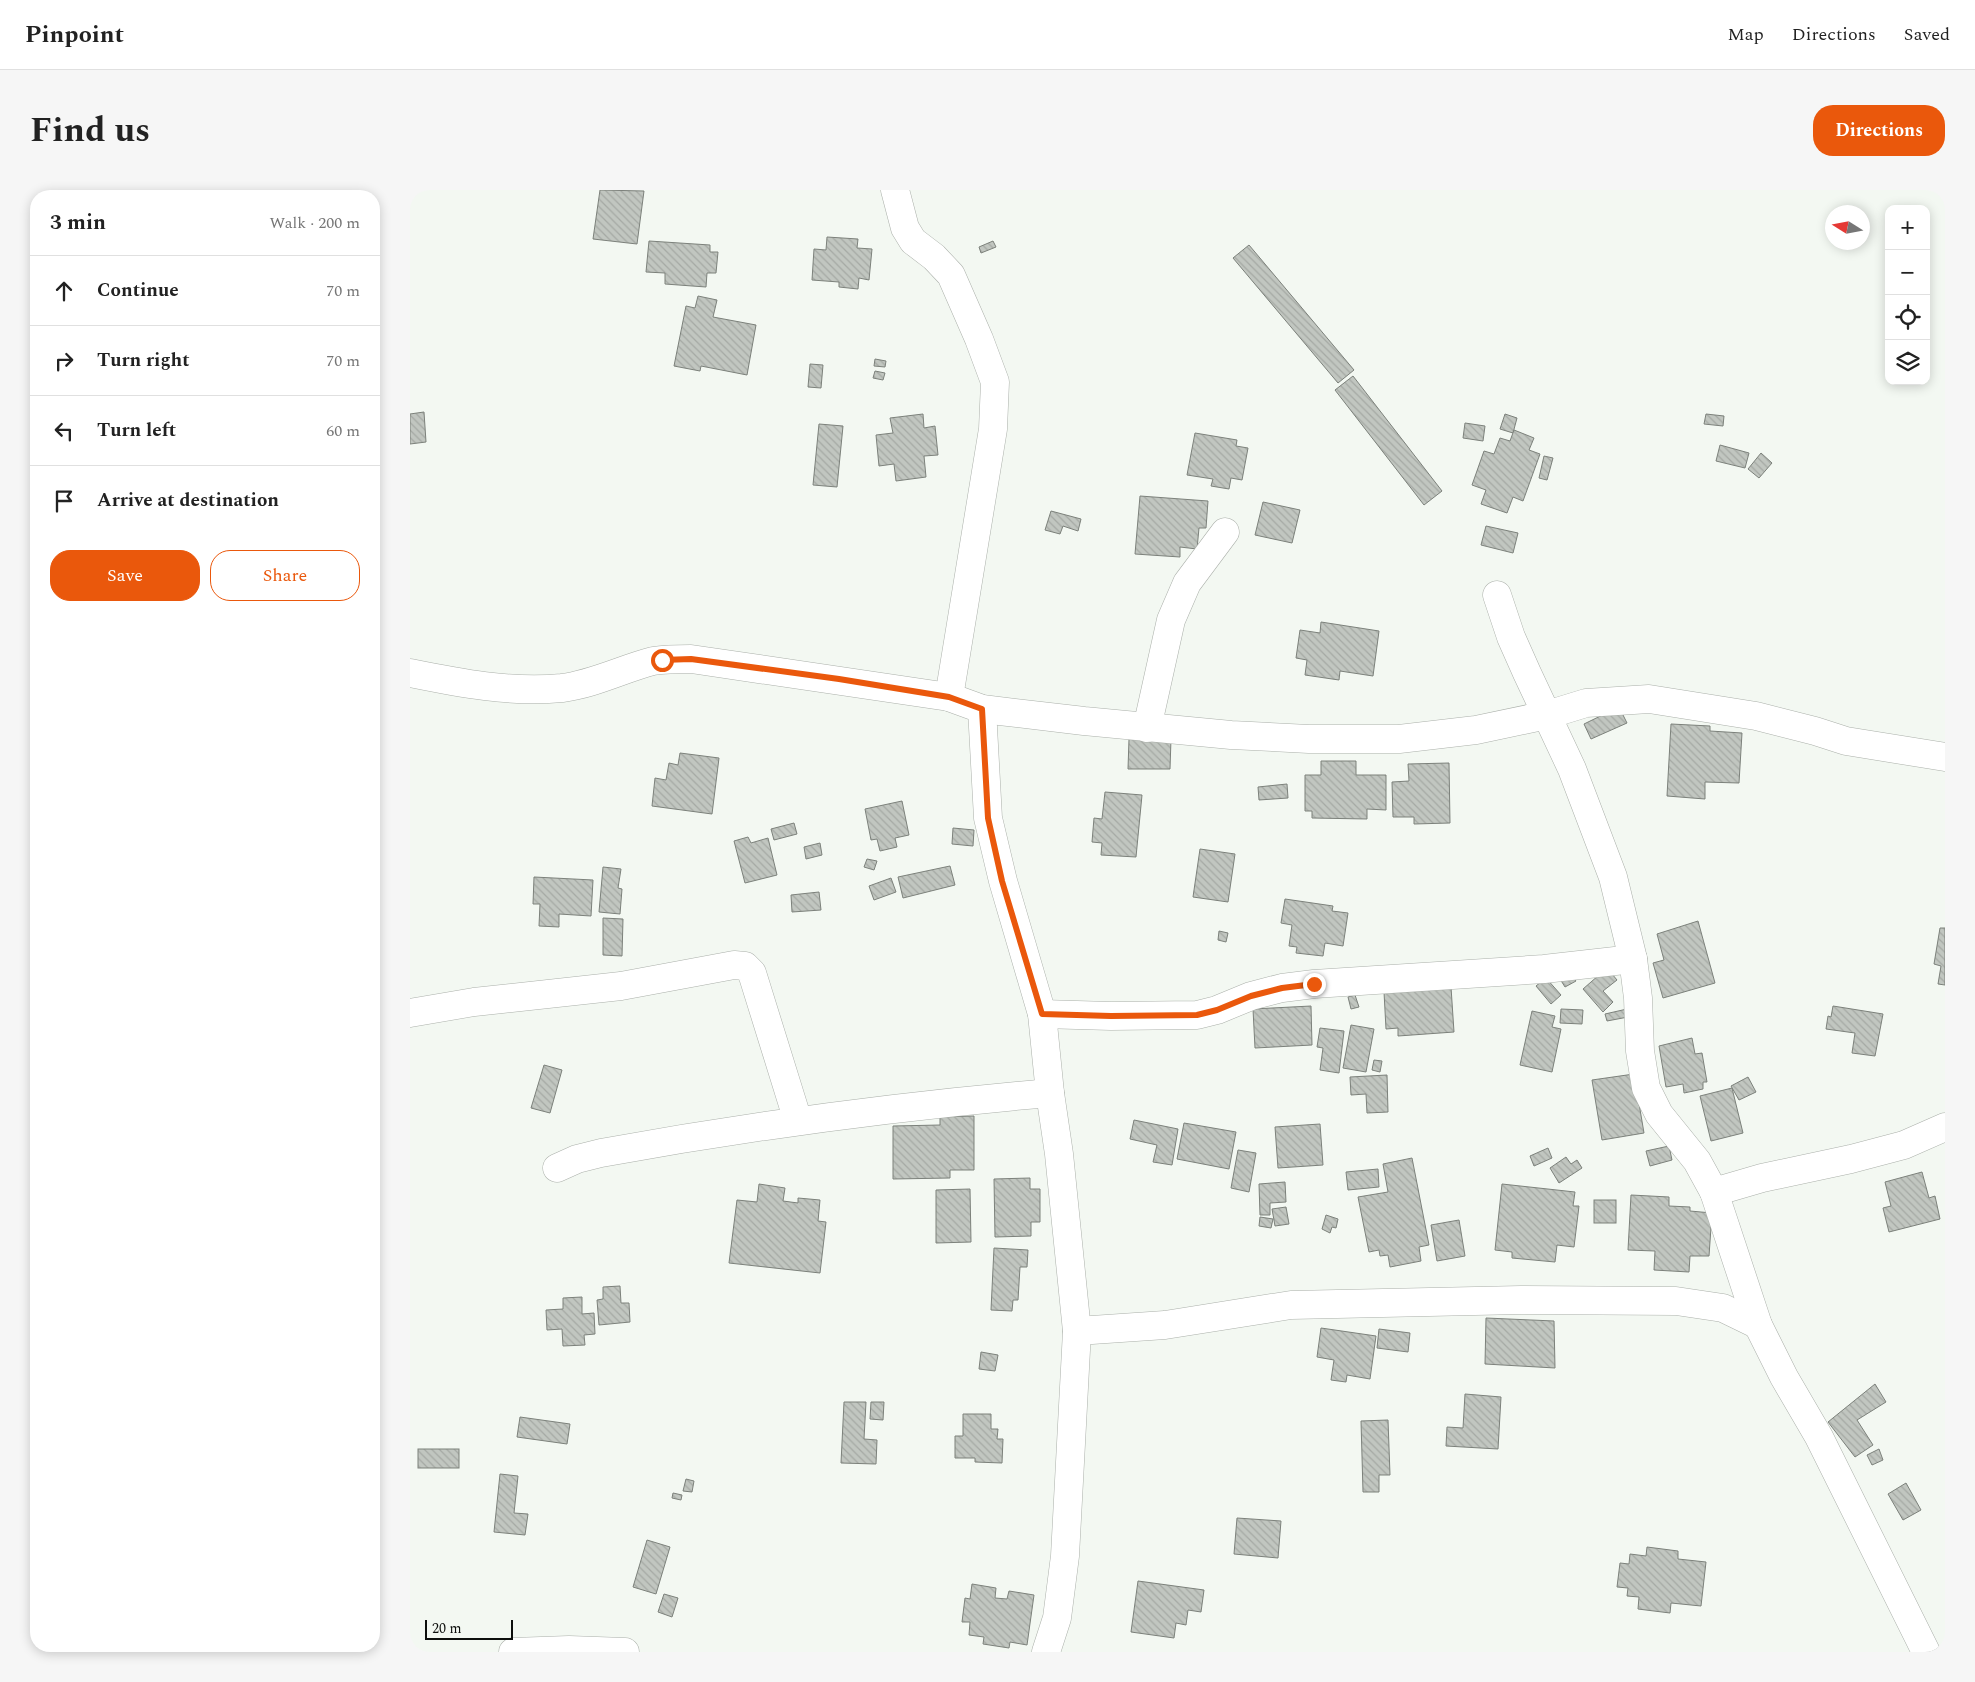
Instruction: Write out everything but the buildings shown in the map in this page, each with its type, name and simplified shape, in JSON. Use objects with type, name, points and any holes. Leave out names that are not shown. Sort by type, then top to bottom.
[{"type":"street","points":[[895,190],[905,228],[913,241],[934,257],[951,275],[979,339],[995,382],[993,429],[949,697]]},
{"type":"street","points":[[1147,728],[1171,620],[1187,583],[1225,532]]},
{"type":"street","points":[[1497,595],[1511,636],[1572,768],[1613,877],[1633,959],[1638,998],[1640,1052],[1646,1088],[1659,1114],[1696,1161],[1714,1192],[1758,1325],[1784,1377],[1819,1437],[1926,1652]]},
{"type":"street","points":[[410,673],[466,684],[516,689],[562,688],[605,678],[651,662],[691,659],[949,697],[982,709],[1147,728],[1309,739],[1399,739],[1476,730],[1547,715],[1586,703],[1649,699],[1756,716],[1846,741],[1945,757]]},
{"type":"street","points":[[982,709],[988,818],[1002,881],[1042,1014],[1050,1093],[1060,1163],[1077,1332],[1065,1556],[1057,1618],[1046,1652]]},
{"type":"street","points":[[1042,1014],[1111,1016],[1197,1015],[1217,1010],[1251,996],[1282,988],[1314,984],[1544,969],[1633,959]]},
{"type":"street","points":[[410,1013],[474,1002],[621,986],[734,966],[746,966],[752,973],[798,1121]]},
{"type":"street","points":[[557,1168],[601,1153],[798,1121],[1050,1093]]},
{"type":"street","points":[[1714,1192],[1762,1178],[1852,1159],[1904,1145],[1945,1127]]},
{"type":"street","points":[[1077,1332],[1165,1325],[1291,1305],[1521,1300],[1676,1301],[1723,1308],[1758,1325]]},
{"type":"street","points":[[513,1652],[569,1650],[625,1652]]},
{"type":"route","points":[[662,660],[691,659],[839,679],[949,697],[982,709],[988,818],[1002,881],[1042,1014],[1111,1016],[1197,1015],[1217,1010],[1251,996],[1282,988],[1314,984]]}]
